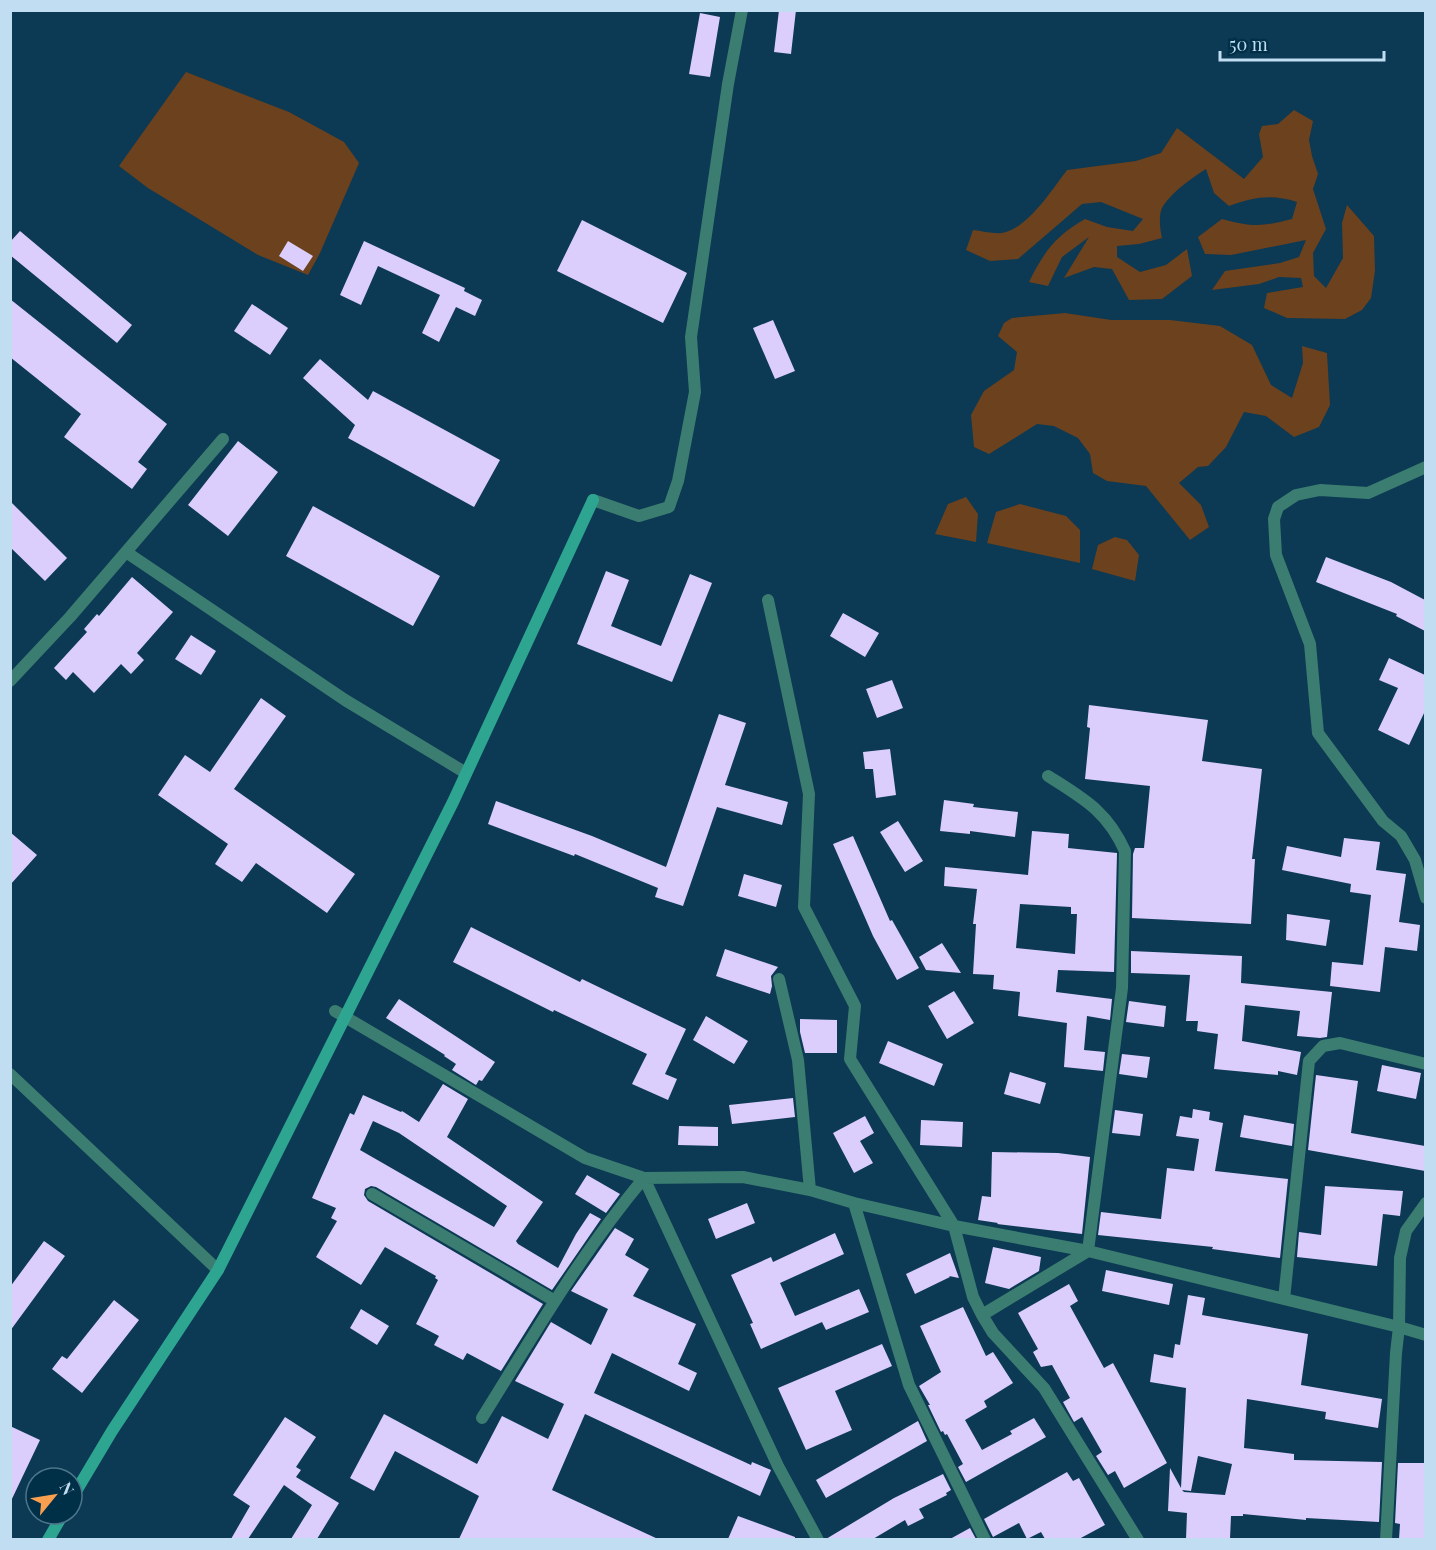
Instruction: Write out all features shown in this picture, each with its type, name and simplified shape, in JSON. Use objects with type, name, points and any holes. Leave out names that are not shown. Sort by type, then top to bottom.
[{"type":"main road","points":[[84,1478],[112,1431],[218,1270],[466,773],[593,500]]},
{"type":"main road","points":[[48,1539],[56,1526]]},
{"type":"street","points":[[593,500],[639,516],[669,507],[678,481],[695,392],[691,337],[728,84],[742,10]]},
{"type":"street","points":[[10,681],[70,617],[223,439]]},
{"type":"street","points":[[1425,467],[1368,493],[1320,490],[1296,495],[1278,507],[1274,519],[1276,555],[1310,644],[1318,733],[1383,821],[1401,836],[1414,860],[1425,898]]},
{"type":"street","points":[[126,552],[345,700],[466,773]]},
{"type":"street","points":[[768,600],[809,794],[804,908],[855,1006],[850,1059],[954,1226],[973,1297],[982,1315],[993,1333],[1044,1388],[1138,1539]]},
{"type":"street","points":[[1048,776],[1086,800],[1105,816],[1125,851],[1122,988],[1088,1251]]},
{"type":"street","points":[[779,979],[798,1060],[810,1190]]},
{"type":"street","points":[[334,1011],[585,1158],[644,1178],[743,1178],[810,1190],[854,1203],[954,1226],[1088,1251],[1425,1335]]},
{"type":"street","points":[[1284,1299],[1309,1061],[1323,1046],[1340,1043],[1425,1064]]},
{"type":"street","points":[[10,1074],[218,1270]]},
{"type":"street","points":[[482,1418],[555,1301],[615,1213],[644,1178]]},
{"type":"street","points":[[644,1178],[778,1466],[818,1539]]},
{"type":"street","points":[[372,1194],[555,1301]]},
{"type":"street","points":[[854,1203],[909,1385],[985,1539]]},
{"type":"street","points":[[1386,1539],[1399,1327],[1400,1258],[1406,1231],[1425,1203]]},
{"type":"street","points":[[982,1315],[1088,1251]]},
{"type":"shaded area","points":[[186,72],[289,112],[344,142],[359,163],[320,253],[308,275],[258,255],[148,188],[119,166]]},
{"type":"shaded area","points":[[1294,110],[1313,121],[1309,140],[1318,174],[1313,189],[1326,229],[1313,253],[1314,276],[1326,288],[1343,258],[1342,223],[1347,205],[1374,236],[1375,271],[1371,298],[1362,310],[1345,319],[1287,318],[1264,308],[1267,293],[1303,287],[1301,278],[1279,277],[1259,284],[1212,290],[1225,271],[1280,263],[1299,257],[1306,240],[1231,255],[1205,254],[1198,237],[1222,219],[1257,225],[1282,222],[1292,219],[1297,202],[1279,198],[1263,198],[1229,206],[1214,193],[1206,169],[1177,190],[1161,209],[1162,238],[1139,244],[1117,246],[1117,257],[1140,272],[1166,265],[1187,249],[1192,276],[1162,299],[1129,300],[1112,269],[1094,267],[1064,278],[1089,237],[1062,257],[1048,286],[1029,282],[1040,262],[1058,238],[1085,219],[1107,227],[1133,231],[1143,219],[1101,202],[1082,204],[1018,259],[990,261],[966,250],[973,230],[1002,233],[1011,230],[1030,217],[1067,170],[1136,161],[1161,153],[1177,128],[1244,179],[1263,157],[1259,134],[1262,126],[1278,124]]},
{"type":"shaded area","points":[[1065,313],[1111,320],[1170,320],[1220,326],[1252,345],[1271,385],[1292,398],[1303,363],[1302,346],[1327,353],[1330,405],[1319,427],[1294,437],[1266,416],[1244,412],[1226,447],[1208,466],[1198,467],[1179,483],[1201,505],[1209,527],[1190,540],[1146,486],[1107,481],[1093,473],[1090,454],[1078,438],[1054,426],[1037,424],[989,454],[974,447],[971,415],[984,391],[1014,370],[1017,352],[998,336],[1004,323],[1012,318]]},
{"type":"shaded area","points":[[966,497],[978,514],[976,542],[935,534],[948,504]]},
{"type":"shaded area","points":[[1020,504],[1066,516],[1080,530],[1080,563],[987,543],[996,512]]},
{"type":"shaded area","points":[[1115,537],[1127,540],[1139,555],[1135,581],[1092,569],[1098,545]]},
{"type":"building","points":[[779,10],[796,10],[791,54],[774,52]]},
{"type":"building","points":[[700,13],[720,17],[710,77],[689,74]]},
{"type":"building","points":[[582,220],[687,273],[663,323],[557,271]]},
{"type":"building","points":[[20,231],[132,325],[117,343],[10,255],[10,242]]},
{"type":"building","points":[[288,241],[313,256],[303,271],[279,256]]},
{"type":"building","points":[[364,241],[465,288],[464,291],[482,300],[475,316],[456,307],[439,342],[422,333],[440,295],[378,266],[361,305],[340,295]]},
{"type":"building","points":[[10,299],[167,424],[138,462],[147,469],[132,489],[64,437],[81,414],[10,357]]},
{"type":"building","points":[[252,304],[288,328],[270,355],[234,331]]},
{"type":"building","points":[[773,320],[795,371],[775,379],[753,328]]},
{"type":"building","points":[[320,359],[368,400],[373,391],[500,460],[474,507],[348,438],[355,425],[303,378]]},
{"type":"building","points":[[238,441],[278,472],[228,536],[188,505]]},
{"type":"building","points":[[10,501],[67,558],[45,581],[10,547]]},
{"type":"building","points":[[313,506],[440,576],[413,626],[286,556]]},
{"type":"building","points":[[1326,557],[1391,582],[1425,600],[1425,631],[1396,616],[1397,614],[1316,582]]},
{"type":"building","points":[[606,571],[629,580],[611,626],[661,646],[690,574],[712,583],[672,682],[577,644]]},
{"type":"building","points":[[132,577],[173,612],[137,653],[144,660],[131,674],[121,664],[94,693],[73,672],[66,680],[54,668],[87,632],[84,629],[97,614],[99,616]]},
{"type":"building","points":[[843,613],[879,633],[865,657],[830,636]]},
{"type":"building","points":[[191,635],[216,651],[201,675],[175,659]]},
{"type":"building","points":[[1389,658],[1425,675],[1425,711],[1409,745],[1378,730],[1398,688],[1379,680]]},
{"type":"building","points":[[892,680],[903,708],[877,718],[866,689]]},
{"type":"building","points":[[261,698],[286,716],[234,789],[355,874],[327,913],[256,863],[242,882],[215,864],[228,844],[158,795],[185,755],[210,772]]},
{"type":"building","points":[[1089,705],[1208,720],[1202,761],[1262,769],[1252,859],[1255,859],[1251,924],[1132,918],[1133,854],[1135,848],[1144,848],[1150,786],[1085,779],[1090,728],[1087,727]]},
{"type":"building","points":[[719,714],[746,723],[725,785],[788,802],[782,825],[717,807],[683,906],[655,897],[658,888],[575,854],[574,856],[488,824],[496,801],[592,836],[666,867]]},
{"type":"building","points":[[890,749],[896,795],[876,798],[873,769],[865,769],[863,752]]},
{"type":"building","points":[[944,800],[974,804],[973,807],[1018,812],[1015,837],[970,831],[970,834],[940,831]]},
{"type":"building","points":[[898,821],[923,861],[905,872],[880,832]]},
{"type":"building","points":[[1032,831],[1069,834],[1068,848],[1117,853],[1114,972],[1058,970],[1056,992],[1112,999],[1110,1020],[1087,1016],[1084,1050],[1105,1052],[1103,1071],[1064,1067],[1067,1023],[1018,1016],[1020,992],[993,989],[994,975],[973,974],[976,924],[973,924],[977,889],[944,886],[945,867],[1028,875]],"holes":[[[1020,904],[1071,907],[1071,914],[1077,914],[1075,954],[1016,948]]]},
{"type":"building","points":[[10,832],[37,855],[10,885]]},
{"type":"building","points":[[853,836],[890,921],[892,920],[919,968],[897,980],[873,936],[833,844]]},
{"type":"building","points":[[1344,838],[1380,842],[1376,870],[1406,874],[1399,922],[1420,925],[1417,951],[1385,947],[1380,992],[1330,986],[1332,962],[1363,965],[1371,895],[1350,892],[1351,884],[1282,870],[1287,846],[1341,857]]},
{"type":"building","points":[[744,874],[782,885],[776,907],[738,896]]},
{"type":"building","points":[[1287,914],[1330,920],[1326,946],[1286,940]]},
{"type":"building","points":[[471,927],[580,982],[582,979],[686,1029],[665,1074],[677,1079],[668,1100],[632,1084],[647,1054],[554,1010],[553,1012],[453,962]]},
{"type":"building","points":[[942,943],[961,973],[926,970],[919,957]]},
{"type":"building","points":[[725,949],[778,967],[771,976],[770,994],[716,976]]},
{"type":"building","points":[[1131,951],[1242,956],[1241,983],[1332,992],[1327,1037],[1297,1036],[1300,1011],[1245,1005],[1242,1041],[1301,1052],[1297,1075],[1278,1071],[1278,1075],[1214,1069],[1218,1034],[1197,1031],[1198,1021],[1186,1021],[1190,975],[1131,973]]},
{"type":"building","points":[[954,991],[974,1023],[947,1039],[928,1006]]},
{"type":"building","points":[[399,999],[495,1062],[482,1081],[479,1080],[476,1085],[452,1070],[456,1064],[445,1055],[386,1018]]},
{"type":"building","points":[[1129,1001],[1166,1006],[1164,1027],[1126,1022]]},
{"type":"building","points":[[706,1016],[748,1041],[734,1064],[693,1040]]},
{"type":"building","points":[[800,1019],[837,1020],[837,1053],[805,1053],[800,1032]]},
{"type":"building","points":[[888,1041],[943,1064],[934,1086],[879,1063]]},
{"type":"building","points":[[1122,1054],[1150,1057],[1147,1078],[1119,1074]]},
{"type":"building","points":[[1382,1065],[1421,1073],[1416,1099],[1377,1091]]},
{"type":"building","points":[[1010,1072],[1046,1083],[1040,1104],[1004,1094]]},
{"type":"building","points":[[1316,1075],[1358,1081],[1351,1133],[1425,1146],[1425,1171],[1308,1150]]},
{"type":"building","points":[[443,1084],[468,1099],[447,1137],[543,1202],[516,1241],[558,1268],[590,1213],[601,1219],[552,1290],[376,1187],[371,1186],[365,1189],[364,1195],[368,1201],[543,1304],[501,1371],[467,1353],[463,1360],[434,1345],[439,1336],[416,1324],[438,1280],[436,1276],[385,1247],[361,1285],[316,1257],[337,1221],[331,1218],[336,1208],[312,1198],[350,1113],[354,1115],[363,1095],[402,1111],[419,1122]],"holes":[[[373,1121],[399,1133],[507,1206],[494,1227],[360,1150]]]},
{"type":"building","points":[[793,1098],[795,1117],[732,1124],[729,1105]]},
{"type":"building","points":[[1193,1109],[1210,1112],[1209,1120],[1223,1123],[1215,1171],[1288,1179],[1280,1258],[1212,1249],[1213,1247],[1098,1235],[1101,1212],[1161,1219],[1167,1168],[1194,1171],[1199,1139],[1176,1136],[1180,1116],[1192,1118]]},
{"type":"building","points":[[1115,1110],[1143,1114],[1140,1136],[1112,1133]]},
{"type":"building","points":[[1244,1115],[1294,1124],[1292,1146],[1240,1137]]},
{"type":"building","points":[[865,1116],[874,1133],[860,1141],[873,1163],[854,1173],[833,1133]]},
{"type":"building","points":[[921,1120],[963,1122],[962,1147],[920,1145]]},
{"type":"building","points":[[679,1126],[718,1127],[718,1146],[678,1145]]},
{"type":"building","points":[[992,1152],[1058,1153],[1090,1157],[1082,1234],[978,1220],[982,1196],[991,1197]]},
{"type":"building","points":[[587,1175],[620,1194],[606,1213],[575,1194]]},
{"type":"building","points":[[1325,1186],[1403,1191],[1400,1216],[1383,1214],[1377,1266],[1297,1257],[1299,1232],[1321,1235]]},
{"type":"building","points":[[747,1203],[755,1223],[716,1239],[708,1219]]},
{"type":"building","points":[[615,1228],[634,1239],[625,1255],[649,1269],[633,1296],[696,1324],[678,1364],[697,1373],[689,1391],[612,1353],[594,1393],[751,1465],[752,1462],[771,1470],[760,1496],[585,1414],[552,1490],[658,1539],[459,1539],[479,1496],[395,1451],[374,1491],[350,1478],[384,1414],[477,1464],[502,1416],[548,1439],[564,1404],[515,1381],[551,1322],[591,1345],[608,1309],[571,1291]]},
{"type":"building","points":[[835,1233],[844,1254],[780,1283],[795,1316],[859,1289],[869,1312],[826,1330],[822,1322],[761,1349],[750,1324],[753,1323],[731,1275],[771,1257],[773,1262]]},
{"type":"building","points":[[44,1241],[65,1256],[10,1331],[10,1287]]},
{"type":"building","points":[[993,1247],[1041,1257],[1039,1271],[1009,1289],[985,1283]]},
{"type":"building","points":[[950,1253],[959,1278],[949,1276],[915,1294],[906,1274]]},
{"type":"building","points":[[1106,1270],[1173,1284],[1169,1305],[1102,1291]]},
{"type":"building","points":[[1069,1284],[1078,1301],[1070,1306],[1104,1368],[1113,1363],[1167,1463],[1124,1488],[1115,1471],[1108,1475],[1096,1456],[1102,1452],[1082,1417],[1074,1422],[1063,1402],[1070,1398],[1052,1365],[1041,1367],[1033,1352],[1038,1349],[1018,1313]]},
{"type":"building","points":[[1188,1295],[1205,1298],[1202,1315],[1308,1334],[1301,1385],[1382,1399],[1378,1428],[1325,1419],[1326,1412],[1247,1399],[1244,1448],[1294,1454],[1294,1460],[1382,1462],[1379,1522],[1306,1518],[1306,1520],[1243,1514],[1243,1516],[1231,1516],[1230,1539],[1186,1539],[1187,1513],[1168,1511],[1170,1468],[1181,1488],[1186,1388],[1150,1382],[1154,1354],[1173,1358],[1175,1344],[1180,1345]],"holes":[[[1198,1456],[1232,1464],[1225,1495],[1182,1490],[1191,1491]]]},
{"type":"building","points":[[114,1300],[139,1320],[82,1393],[52,1369],[62,1356],[67,1359]]},
{"type":"building","points":[[963,1307],[986,1356],[993,1352],[1013,1383],[984,1401],[987,1407],[965,1420],[982,1450],[1012,1434],[1010,1431],[1034,1418],[1046,1437],[966,1482],[958,1467],[963,1464],[947,1434],[941,1432],[919,1386],[941,1372],[920,1326]]},
{"type":"building","points":[[361,1309],[389,1326],[377,1345],[350,1328]]},
{"type":"building","points":[[882,1344],[892,1366],[835,1391],[852,1430],[806,1450],[778,1388]]},
{"type":"building","points":[[285,1417],[316,1437],[296,1467],[301,1470],[296,1477],[339,1503],[317,1539],[291,1539],[312,1505],[284,1485],[248,1539],[231,1539],[250,1506],[233,1495]]},
{"type":"building","points":[[918,1421],[927,1441],[826,1498],[816,1480]]},
{"type":"building","points":[[10,1426],[40,1440],[28,1466],[24,1466],[24,1474],[10,1503]]},
{"type":"building","points":[[1398,1463],[1425,1463],[1425,1539],[1399,1539],[1400,1524],[1395,1523]]},
{"type":"building","points":[[1067,1472],[1073,1481],[1079,1478],[1105,1525],[1079,1539],[1045,1539],[1041,1532],[1027,1539],[1019,1523],[993,1537],[984,1519]]},
{"type":"building","points":[[943,1474],[951,1490],[946,1493],[947,1495],[919,1509],[924,1518],[908,1526],[905,1520],[873,1539],[826,1539],[894,1498]]},
{"type":"building","points":[[738,1516],[795,1537],[795,1539],[728,1539]]},
{"type":"building","points":[[970,1528],[976,1539],[950,1539]]}]
